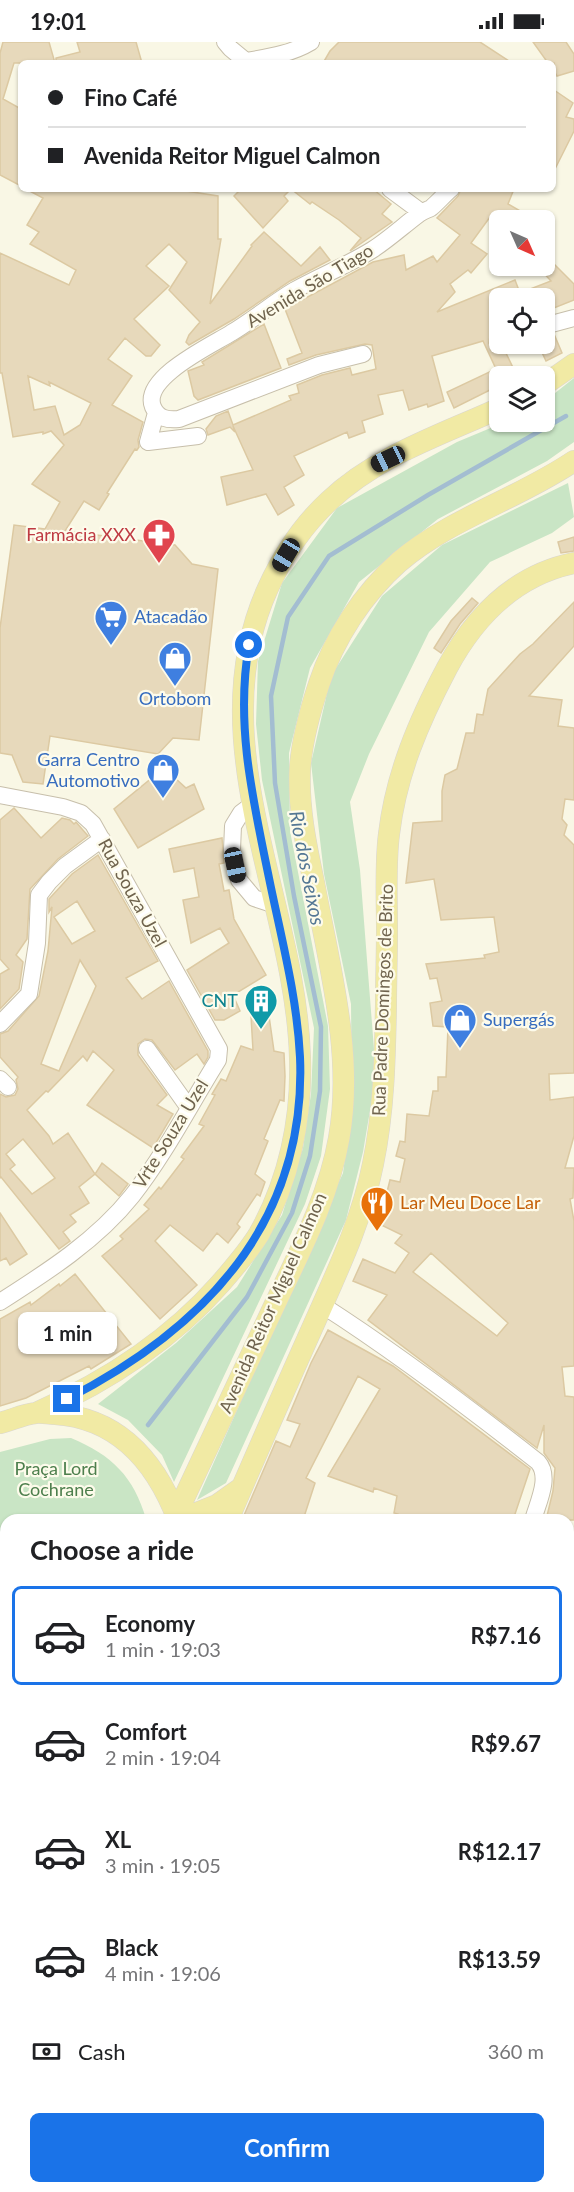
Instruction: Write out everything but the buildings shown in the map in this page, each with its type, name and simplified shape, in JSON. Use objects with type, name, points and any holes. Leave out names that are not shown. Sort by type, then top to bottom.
[{"type":"main road","points":[[555,377],[574,364]]},
{"type":"main road","points":[[555,384],[568,382],[574,384]]},
{"type":"main road","points":[[0,1423],[36,1413],[101,1382],[133,1362],[167,1336],[214,1291],[258,1235],[288,1165],[296,1131],[299,1092],[298,1027],[254,804],[243,728],[244,673],[260,605],[276,570],[295,538],[328,501],[349,483],[374,466],[489,413]]},
{"type":"main road","name":"Avenida Reitor Miguel Calmon","points":[[180,1514],[319,1209],[339,1139],[344,1089],[341,1041],[332,974],[302,823],[300,795],[300,766],[305,734],[325,666],[341,633],[358,608],[399,562],[452,526],[531,486],[574,460]]},
{"type":"main road","name":"Rua Padre Domingos de Brito","points":[[231,1514],[356,1227],[373,1164],[381,1113],[385,1064],[389,834],[398,784],[415,734],[457,650],[481,618],[504,596],[530,577],[555,567],[574,563]]},
{"type":"main road","points":[[36,1413],[89,1419],[115,1432],[152,1467],[176,1514]]},
{"type":"main road","points":[[190,1514],[217,1505],[242,1487]]},
{"type":"street","points":[[225,42],[245,60]]},
{"type":"street","points":[[257,60],[301,48],[310,42]]},
{"type":"street","points":[[394,192],[421,212]]},
{"type":"street","name":"Avenida São Tiago","points":[[156,413],[151,398],[164,377],[178,364],[232,332],[268,307],[391,237],[448,192]]},
{"type":"street","points":[[555,323],[574,318]]},
{"type":"street","points":[[198,436],[148,442],[156,413],[163,419],[179,419],[319,365],[363,354]]},
{"type":"street","name":"Rua Souza Uzel","points":[[0,795],[63,807],[81,813],[93,824],[219,1049]]},
{"type":"street","points":[[254,804],[241,813],[233,826],[232,850],[238,880],[254,898],[275,906]]},
{"type":"street","points":[[0,1024],[29,994],[37,943],[39,895],[65,866],[102,839]]},
{"type":"street","points":[[147,1049],[189,1108]]},
{"type":"street","name":"Vrte Souza Uzel","points":[[0,1302],[45,1273],[79,1247],[130,1198],[151,1170],[218,1060],[219,1049]]},
{"type":"street","points":[[322,1305],[370,1336],[476,1412],[538,1462],[543,1468],[544,1479],[535,1514]]},
{"type":"green space","points":[[574,378],[574,442],[547,461],[438,519],[359,582],[310,668],[289,753],[290,831],[328,1026],[330,1089],[321,1156],[305,1204],[174,1482],[162,1455],[128,1420],[98,1404],[176,1343],[237,1287],[282,1215],[303,1148],[311,1094],[314,1028],[262,780],[256,724],[258,661],[282,583],[337,508],[457,442],[489,429],[489,432],[555,432],[555,393]]},
{"type":"green space","points":[[568,483],[574,517],[552,533],[490,562],[429,632],[369,754],[350,802],[360,870],[376,1075],[363,1152],[346,1220],[226,1483],[197,1500],[343,1173],[352,1106],[351,1004],[324,874],[311,763],[331,676],[382,596],[442,545]]},
{"type":"green space","name":"Praça Lord Cochrane","points":[[71,1438],[110,1460],[128,1479],[144,1514],[0,1514],[0,1452],[50,1439]]},
{"type":"waterway","name":"Rio dos Seixos","points":[[148,1425],[247,1297],[292,1213],[310,1156],[320,1091],[321,1027],[294,896],[275,783],[271,696],[288,617],[329,556],[428,495],[566,416]]},
{"type":"place","name":"Farmácia XXX","points":[[159,564]]},
{"type":"place","name":"Atacadão","points":[[111,646]]},
{"type":"place","name":"Ortobom","points":[[175,687]]},
{"type":"place","name":"Garra Centro Automotivo","points":[[163,799]]},
{"type":"place","name":"CNT","points":[[261,1030]]},
{"type":"place","name":"Supergás","points":[[460,1049]]},
{"type":"place","name":"Lar Meu Doce Lar","points":[[377,1232]]},
{"type":"route","points":[[67,1399],[133,1362],[191,1315],[214,1291],[258,1235],[288,1165],[296,1131],[299,1092],[298,1027],[246,756],[243,702],[244,673],[249,645]]}]
